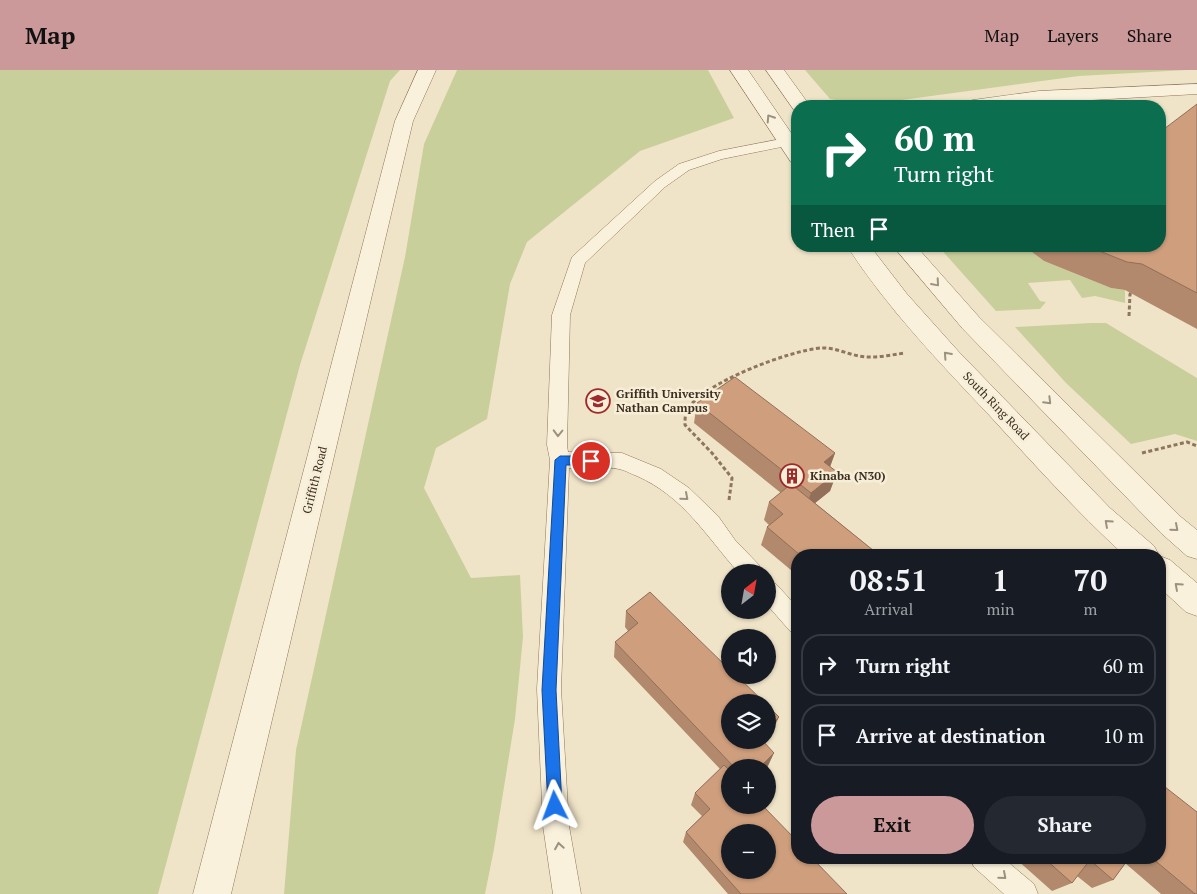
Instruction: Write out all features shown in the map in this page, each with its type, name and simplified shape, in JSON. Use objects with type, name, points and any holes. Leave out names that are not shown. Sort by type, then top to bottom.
[{"type":"street","name":"Griffith Road","points":[[212,894],[404,121],[427,70]]},
{"type":"street","points":[[739,70],[791,149]]},
{"type":"street","points":[[775,70],[797,100]]},
{"type":"street","points":[[1017,100],[1039,97],[1197,88]]},
{"type":"street","name":"South Ring Road","points":[[863,252],[899,300],[950,358],[1100,516],[1137,549]]},
{"type":"street","points":[[909,252],[983,336],[1171,526],[1197,547]]},
{"type":"street","points":[[1166,574],[1197,602]]},
{"type":"lane","points":[[567,894],[556,826],[549,690],[560,460],[557,445],[561,315],[578,261],[660,184],[684,167],[719,155],[786,142]]},
{"type":"lane","points":[[560,460],[622,461],[654,475],[675,489],[711,522],[744,564]]},
{"type":"lane","points":[[776,600],[791,616]]},
{"type":"lane","points":[[990,864],[1024,894]]},
{"type":"path","points":[[1129,316],[1130,294],[1136,288]]},
{"type":"path","points":[[711,522],[728,504],[732,478],[712,453],[685,425],[686,410],[695,401],[734,376],[809,350],[824,348],[860,356],[913,352]]},
{"type":"path","points":[[1134,455],[1187,442],[1197,446]]},
{"type":"green space","points":[[0,70],[400,70],[390,81],[300,365],[158,894],[0,894]]},
{"type":"green space","points":[[457,70],[708,70],[734,118],[640,151],[527,242],[510,284],[487,419],[436,448],[424,488],[471,578],[520,575],[523,637],[515,719],[485,894],[284,894],[296,750],[405,257],[424,144]]},
{"type":"green space","points":[[805,70],[1187,70],[1079,76],[902,100],[830,99]]},
{"type":"green space","points":[[943,252],[1032,252],[1044,261],[1111,288],[1125,290],[1125,303],[1095,296],[1082,298],[1070,280],[1028,283],[1040,301],[1046,302],[1040,309],[996,311]]},
{"type":"green space","points":[[1106,323],[1197,378],[1197,441],[1175,434],[1131,444],[1066,383],[1015,327]]},
{"type":"building","points":[[1197,104],[1197,293],[1142,264],[1127,262],[1102,252],[1166,252],[1166,127]]},
{"type":"building","points":[[735,377],[835,453],[824,462],[837,472],[811,493],[697,403]]},
{"type":"building","points":[[791,484],[872,549],[793,549],[767,527],[783,514],[769,502]]},
{"type":"building","points":[[650,592],[721,661],[721,684],[745,684],[756,694],[721,694],[721,749],[770,749],[774,753],[768,759],[726,759],[615,642],[638,623],[626,611]]},
{"type":"building","points":[[721,768],[721,814],[771,814],[791,835],[791,864],[818,864],[847,894],[741,894],[728,879],[776,879],[776,824],[721,824],[721,871],[686,832],[710,809],[695,793]]},
{"type":"building","points":[[1166,788],[1197,812],[1197,894],[1159,864],[1166,864]]},
{"type":"building","points":[[1051,864],[1087,864],[1072,883]]},
{"type":"building","points":[[1095,864],[1125,864],[1113,880]]},
{"type":"place","name":"Griffith University Nathan Campus","points":[[598,401]]},
{"type":"place","name":"Kinaba (N30)","points":[[792,476]]},
{"type":"route","points":[[555,806],[549,690],[560,460],[591,461]]}]
